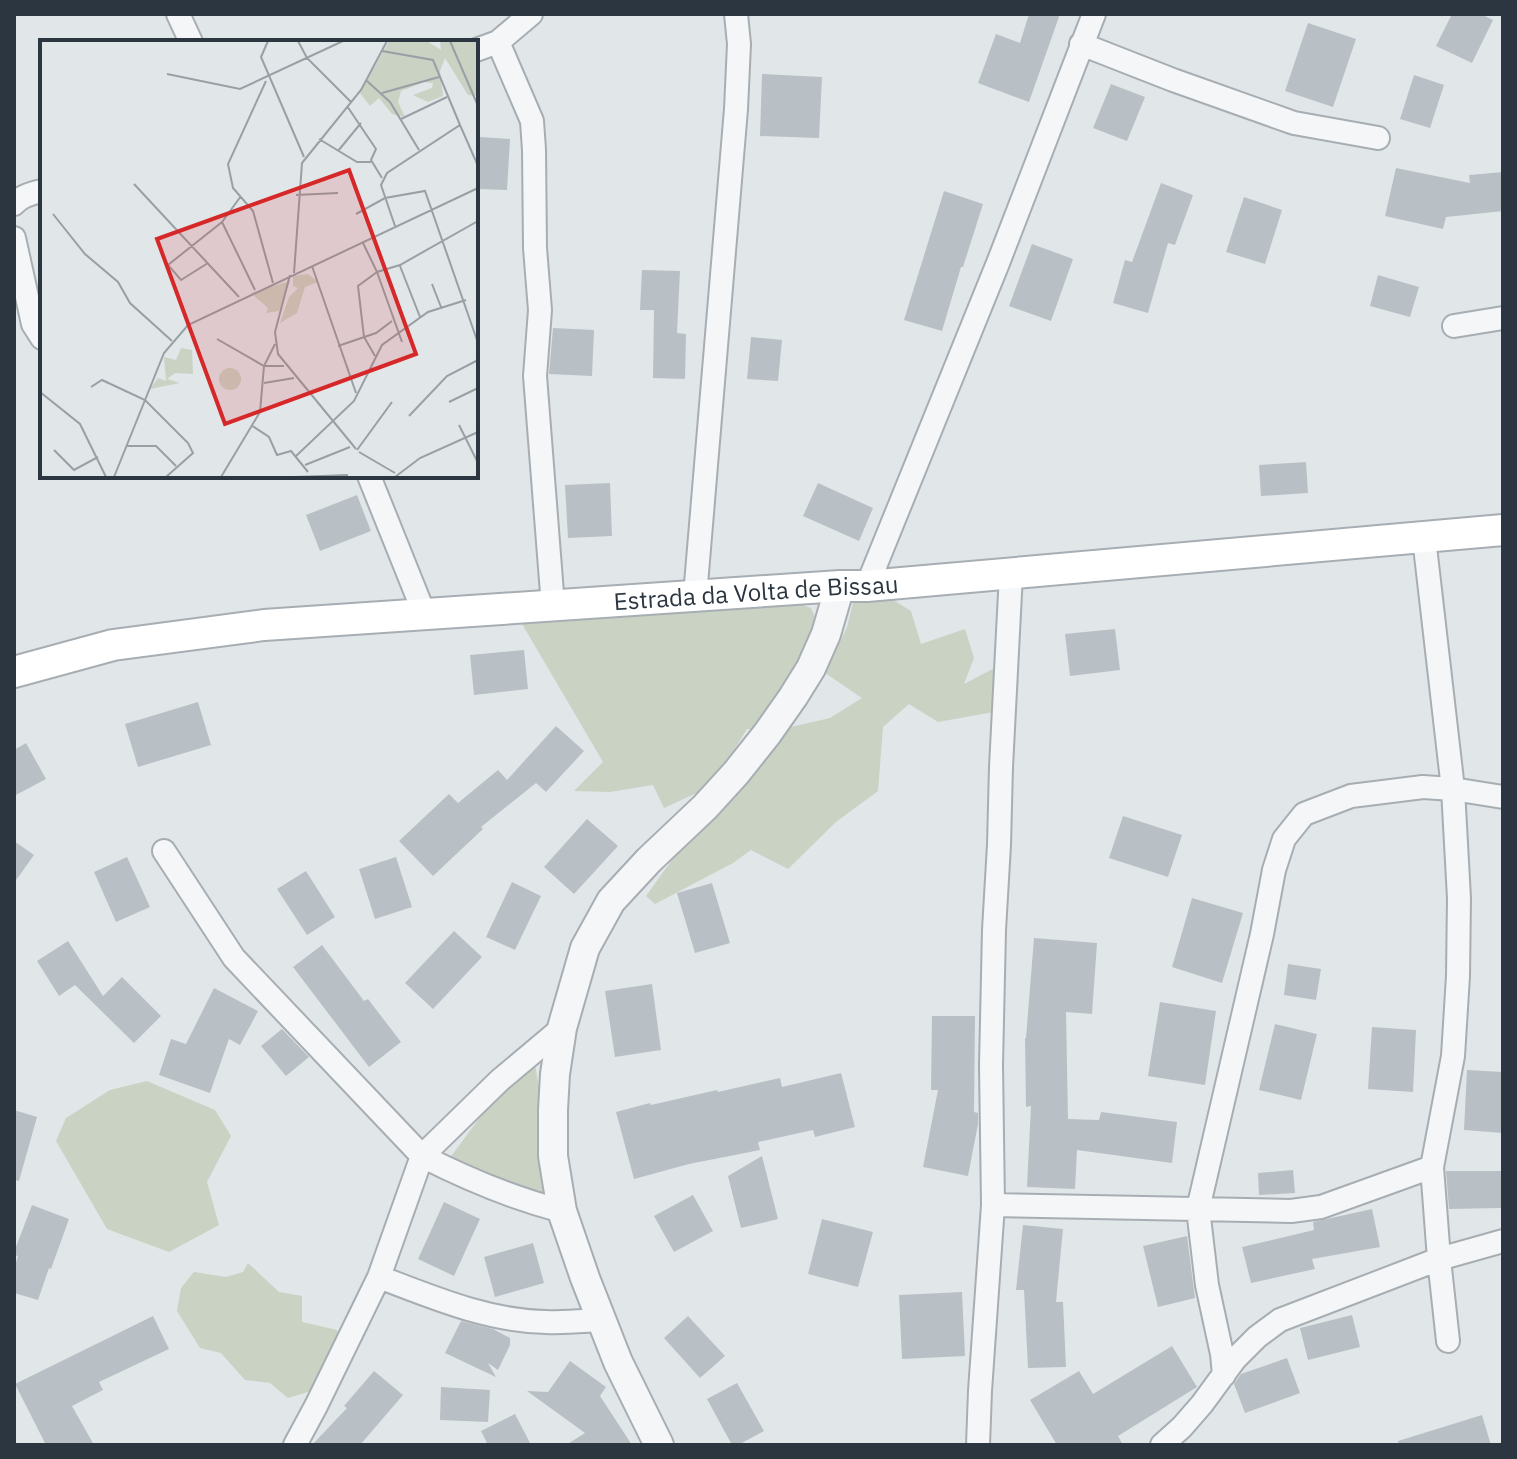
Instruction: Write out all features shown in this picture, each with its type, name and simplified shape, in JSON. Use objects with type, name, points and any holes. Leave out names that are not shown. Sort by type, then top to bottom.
[{"type":"main road","name":"Estrada da Volta de Bissau","points":[[14,672],[113,645],[264,625],[1011,574],[1503,530]]},
{"type":"street","points":[[178,14],[190,40]]},
{"type":"street","points":[[478,49],[498,42],[531,14]]},
{"type":"street","points":[[695,596],[736,109],[739,44],[736,14]]},
{"type":"street","points":[[659,1445],[618,1362],[585,1278],[562,1211],[553,1156],[555,1074],[562,1028],[585,948],[611,901],[736,773],[767,734],[811,668],[853,586],[998,263],[1094,14]]},
{"type":"street","points":[[498,42],[532,121],[540,310],[535,376],[553,606]]},
{"type":"street","points":[[1081,44],[1294,123],[1378,138]]},
{"type":"street","points":[[14,204],[40,192]]},
{"type":"street","points":[[14,238],[33,324],[40,335]]},
{"type":"street","points":[[1454,326],[1503,318]]},
{"type":"street","points":[[370,478],[424,613]]},
{"type":"street","points":[[1424,538],[1453,789],[1459,898],[1453,1056],[1432,1167],[1448,1341]]},
{"type":"street","points":[[978,1445],[993,1205],[991,1065],[994,930],[1011,574]]},
{"type":"street","points":[[1224,1375],[1207,1285],[1198,1209],[1274,870],[1284,839],[1304,814],[1351,796],[1423,787],[1503,797]]},
{"type":"street","points":[[164,851],[234,958],[422,1156],[494,1189],[562,1211]]},
{"type":"street","points":[[295,1445],[379,1277],[422,1156],[500,1080],[562,1028]]},
{"type":"street","points":[[993,1205],[1291,1211],[1321,1207],[1432,1167]]},
{"type":"street","points":[[1162,1445],[1202,1404],[1235,1359],[1280,1320],[1439,1259],[1503,1241]]},
{"type":"street","points":[[379,1277],[460,1307],[500,1317],[543,1322],[601,1320]]},
{"type":"green space","points":[[890,598],[911,611],[921,644],[965,629],[974,658],[964,684],[1002,664],[1019,682],[1010,709],[938,722],[909,704],[883,727],[878,791],[836,822],[788,869],[751,850],[733,863],[655,904],[646,896],[682,846],[774,736],[791,727],[830,718],[862,698],[825,673],[847,627],[854,599]]},
{"type":"green space","points":[[790,601],[811,608],[819,627],[776,711],[752,729],[747,729],[701,791],[664,808],[653,785],[610,792],[574,791],[603,762],[518,617]]},
{"type":"green space","points":[[534,1059],[559,1201],[441,1170],[509,1078]]},
{"type":"green space","points":[[147,1081],[215,1110],[231,1136],[207,1182],[219,1225],[169,1252],[107,1229],[56,1141],[66,1118],[110,1090]]},
{"type":"green space","points":[[248,1263],[279,1292],[302,1296],[302,1322],[337,1330],[338,1340],[311,1391],[288,1398],[270,1383],[245,1380],[221,1353],[200,1348],[177,1311],[181,1288],[194,1272],[226,1277],[243,1272]]},
{"type":"building","points":[[1029,14],[1060,14],[1029,102],[978,83],[996,34],[1020,43]]},
{"type":"building","points":[[1452,14],[1481,14],[1493,20],[1472,63],[1436,46]]},
{"type":"building","points":[[1308,23],[1356,39],[1333,107],[1285,91]]},
{"type":"building","points":[[762,74],[822,77],[819,138],[760,136]]},
{"type":"building","points":[[1414,75],[1444,85],[1430,128],[1400,119]]},
{"type":"building","points":[[1111,84],[1145,97],[1127,141],[1093,128]]},
{"type":"building","points":[[480,137],[510,139],[507,190],[478,189]]},
{"type":"building","points":[[1396,168],[1470,183],[1469,175],[1503,172],[1503,211],[1446,217],[1443,229],[1385,216]]},
{"type":"building","points":[[1161,183],[1193,195],[1175,245],[1168,243],[1148,313],[1113,303],[1125,260],[1132,262]]},
{"type":"building","points":[[944,191],[983,204],[942,331],[904,320]]},
{"type":"building","points":[[1244,197],[1282,210],[1265,264],[1226,252]]},
{"type":"building","points":[[1032,244],[1073,259],[1051,321],[1009,306]]},
{"type":"building","points":[[642,270],[680,271],[677,333],[686,334],[685,379],[653,378],[654,310],[640,310]]},
{"type":"building","points":[[1378,275],[1419,287],[1410,317],[1370,306]]},
{"type":"building","points":[[553,328],[594,330],[592,376],[549,374]]},
{"type":"building","points":[[751,337],[782,340],[778,381],[747,379]]},
{"type":"building","points":[[1306,462],[1308,493],[1261,496],[1259,465]]},
{"type":"building","points":[[610,483],[612,536],[568,538],[565,485]]},
{"type":"building","points":[[818,483],[873,508],[859,541],[803,516]]},
{"type":"building","points":[[357,495],[371,531],[320,551],[306,515]]},
{"type":"building","points":[[1115,629],[1120,670],[1070,676],[1065,634]]},
{"type":"building","points":[[524,650],[528,689],[474,695],[470,655]]},
{"type":"building","points":[[198,702],[211,745],[138,767],[125,724]]},
{"type":"building","points":[[556,726],[584,751],[546,792],[536,783],[481,827],[483,829],[433,876],[399,841],[449,794],[458,803],[498,770],[507,780]]},
{"type":"building","points":[[26,743],[46,779],[14,796],[14,750]]},
{"type":"building","points":[[1123,816],[1182,835],[1168,877],[1109,858]]},
{"type":"building","points":[[587,819],[618,846],[574,894],[544,867]]},
{"type":"building","points":[[14,841],[34,855],[14,883]]},
{"type":"building","points":[[127,857],[150,907],[116,922],[94,872]]},
{"type":"building","points":[[396,857],[412,907],[375,919],[359,869]]},
{"type":"building","points":[[306,871],[335,917],[307,935],[277,889]]},
{"type":"building","points":[[512,882],[541,896],[515,950],[486,937]]},
{"type":"building","points":[[712,883],[730,943],[695,953],[677,893]]},
{"type":"building","points":[[1192,898],[1243,913],[1222,983],[1172,967]]},
{"type":"building","points":[[454,931],[482,957],[433,1009],[405,983]]},
{"type":"building","points":[[1034,938],[1097,943],[1092,1014],[1066,1012],[1068,1119],[1099,1120],[1101,1112],[1177,1122],[1172,1163],[1077,1150],[1075,1189],[1027,1187],[1031,1106],[1026,1107],[1025,1038]]},
{"type":"building","points":[[68,941],[103,996],[122,977],[161,1016],[134,1043],[75,985],[59,996],[37,961]]},
{"type":"building","points":[[322,945],[364,1001],[368,999],[401,1042],[369,1067],[293,967]]},
{"type":"building","points":[[1288,964],[1321,969],[1316,1000],[1284,995]]},
{"type":"building","points":[[652,984],[661,1050],[615,1057],[605,991]]},
{"type":"building","points":[[214,988],[258,1011],[240,1045],[229,1039],[210,1093],[159,1075],[171,1039],[186,1044]]},
{"type":"building","points":[[1160,1002],[1216,1011],[1205,1085],[1148,1076]]},
{"type":"building","points":[[932,1016],[975,1016],[974,1112],[978,1113],[978,1124],[968,1176],[923,1167],[938,1090],[931,1090]]},
{"type":"building","points":[[1275,1024],[1317,1034],[1301,1100],[1259,1090]]},
{"type":"building","points":[[1372,1027],[1416,1030],[1413,1092],[1368,1089]]},
{"type":"building","points":[[282,1029],[309,1057],[286,1076],[261,1046]]},
{"type":"building","points":[[1467,1070],[1503,1072],[1503,1133],[1464,1130]]},
{"type":"building","points":[[841,1073],[855,1127],[815,1137],[813,1130],[758,1142],[760,1150],[634,1179],[616,1112],[780,1078],[782,1087]]},
{"type":"building","points":[[14,1110],[37,1117],[19,1181],[14,1180]]},
{"type":"building","points":[[762,1156],[778,1219],[741,1228],[728,1176]]},
{"type":"building","points":[[1293,1170],[1295,1193],[1259,1195],[1258,1173]]},
{"type":"building","points":[[1446,1171],[1501,1171],[1501,1208],[1449,1209]]},
{"type":"building","points":[[693,1195],[713,1231],[674,1252],[654,1216]]},
{"type":"building","points":[[444,1202],[480,1219],[454,1276],[418,1259]]},
{"type":"building","points":[[32,1205],[69,1219],[38,1300],[14,1293],[14,1269],[18,1256],[14,1252]]},
{"type":"building","points":[[1372,1209],[1380,1247],[1312,1259],[1315,1269],[1251,1283],[1242,1247],[1314,1230],[1313,1222]]},
{"type":"building","points":[[822,1219],[873,1232],[858,1287],[808,1274]]},
{"type":"building","points":[[1023,1225],[1063,1229],[1056,1302],[1063,1302],[1066,1367],[1028,1368],[1024,1290],[1016,1290]]},
{"type":"building","points":[[1187,1236],[1195,1298],[1158,1307],[1143,1246]]},
{"type":"building","points":[[533,1243],[544,1283],[495,1297],[484,1257]]},
{"type":"building","points":[[962,1292],[965,1356],[902,1359],[899,1295]]},
{"type":"building","points":[[1352,1315],[1360,1347],[1308,1360],[1300,1328]]},
{"type":"building","points":[[153,1316],[169,1349],[99,1382],[103,1390],[72,1406],[94,1445],[46,1445],[15,1384]]},
{"type":"building","points":[[688,1316],[725,1356],[700,1378],[664,1338]]},
{"type":"building","points":[[461,1321],[493,1329],[510,1338],[510,1345],[498,1370],[488,1363],[496,1377],[445,1353]]},
{"type":"building","points":[[1172,1346],[1197,1387],[1118,1436],[1123,1445],[1057,1445],[1030,1400],[1079,1371],[1093,1394]]},
{"type":"building","points":[[1287,1358],[1300,1393],[1245,1413],[1234,1384],[1241,1374]]},
{"type":"building","points":[[570,1361],[606,1387],[600,1396],[632,1445],[566,1445],[585,1433],[527,1391],[548,1392]]},
{"type":"building","points":[[374,1371],[403,1395],[360,1445],[312,1445],[347,1408],[344,1406]]},
{"type":"building","points":[[737,1383],[764,1431],[738,1445],[732,1445],[707,1399]]},
{"type":"building","points":[[441,1387],[490,1390],[488,1422],[440,1420]]},
{"type":"building","points":[[515,1414],[531,1445],[488,1445],[481,1431]]},
{"type":"building","points":[[1482,1415],[1491,1445],[1399,1445],[1398,1441]]}]
